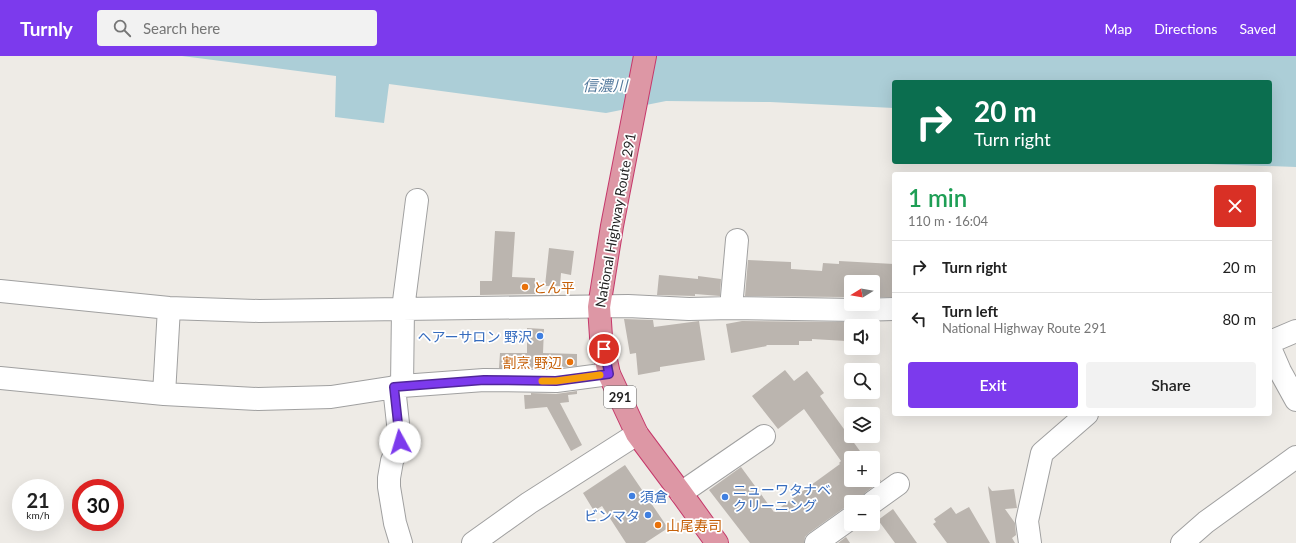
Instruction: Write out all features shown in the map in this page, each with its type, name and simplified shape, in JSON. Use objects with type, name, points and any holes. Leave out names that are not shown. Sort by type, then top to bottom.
[{"type":"highway","name":"National Highway Route 291","points":[[645,56],[612,226],[599,307],[601,337],[609,374],[637,434],[682,492],[717,543]]},
{"type":"street","points":[[401,543],[395,523],[388,487],[392,462],[400,442],[398,387],[403,309],[417,200]]},
{"type":"street","points":[[731,308],[737,240]]},
{"type":"street","points":[[0,291],[169,308],[259,311],[628,306],[689,309],[892,309]]},
{"type":"street","points":[[164,394],[169,308]]},
{"type":"street","points":[[1272,341],[1296,331]]},
{"type":"street","points":[[1272,353],[1296,400]]},
{"type":"street","points":[[0,378],[164,394],[258,399],[331,397],[398,387],[484,380],[556,381],[609,374]]},
{"type":"street","points":[[1030,543],[1026,521],[1042,453],[1084,416]]},
{"type":"street","points":[[473,543],[529,503],[637,434]]},
{"type":"street","points":[[682,492],[764,436]]},
{"type":"street","points":[[1182,543],[1206,522],[1296,457]]},
{"type":"street","points":[[880,497],[898,484]]},
{"type":"street","points":[[816,543],[844,523]]},
{"type":"water","name":"信濃川","points":[[182,56],[1296,56],[1296,167],[1208,164],[1272,164],[1272,80],[892,80],[892,108],[770,102],[666,101],[606,113],[389,84],[384,123],[335,117],[336,76]]},
{"type":"building","points":[[495,231],[515,232],[512,277],[535,278],[535,294],[480,295],[480,281],[492,281]]},
{"type":"building","points":[[549,248],[574,251],[571,275],[561,273],[560,286],[545,286]]},
{"type":"building","points":[[748,260],[791,262],[791,269],[822,271],[823,263],[839,264],[839,261],[892,264],[892,297],[880,297],[880,275],[844,275],[844,297],[745,296]]},
{"type":"building","points":[[659,275],[698,279],[698,276],[721,279],[720,296],[695,294],[695,296],[657,295]]},
{"type":"building","points":[[624,319],[653,320],[654,327],[699,321],[705,360],[660,367],[660,371],[638,375],[636,353],[630,354]]},
{"type":"building","points":[[742,321],[844,322],[844,341],[812,339],[812,341],[799,341],[799,345],[766,345],[767,346],[731,353],[726,324]]},
{"type":"building","points":[[527,328],[544,329],[543,353],[577,354],[577,366],[555,368],[499,368],[500,353],[527,353]]},
{"type":"building","points":[[785,370],[794,381],[807,371],[824,393],[820,396],[844,429],[844,443],[854,443],[860,451],[844,451],[844,487],[873,487],[864,495],[844,495],[844,508],[809,533],[805,537],[804,543],[750,543],[709,490],[741,467],[774,512],[840,464],[839,463],[841,461],[804,409],[778,429],[752,396]]},
{"type":"building","points":[[577,391],[577,394],[568,395],[569,402],[560,403],[582,445],[571,451],[547,407],[525,409],[524,395],[531,395],[531,393],[556,394]]},
{"type":"building","points":[[625,465],[668,528],[645,543],[626,543],[602,506],[594,511],[583,493]]},
{"type":"building","points":[[988,486],[992,491],[1014,489],[1017,508],[1005,509],[1015,523],[1016,535],[1012,538],[1015,543],[996,543]]},
{"type":"building","points":[[951,507],[956,514],[969,507],[990,543],[947,543],[933,524],[936,522],[934,519]]},
{"type":"building","points":[[893,509],[917,543],[895,543],[880,523],[880,519]]},
{"type":"building","points":[[846,537],[850,543],[838,543]]},
{"type":"slow traffic","points":[[542,381],[556,381],[600,375]]},
{"type":"place","name":"とん平","points":[[525,287]]},
{"type":"place","name":"ヘアーサロン 野沢","points":[[540,336]]},
{"type":"place","name":"割烹 野辺","points":[[570,362]]},
{"type":"place","name":"須倉","points":[[632,496]]},
{"type":"place","name":"ニューワタナベ クリーニング","points":[[725,497]]},
{"type":"place","name":"ビンマタ","points":[[648,515]]},
{"type":"place","name":"山尾寿司","points":[[658,525]]},
{"type":"route","points":[[400,442],[394,387],[484,380],[556,381],[609,374],[604,349]]}]
